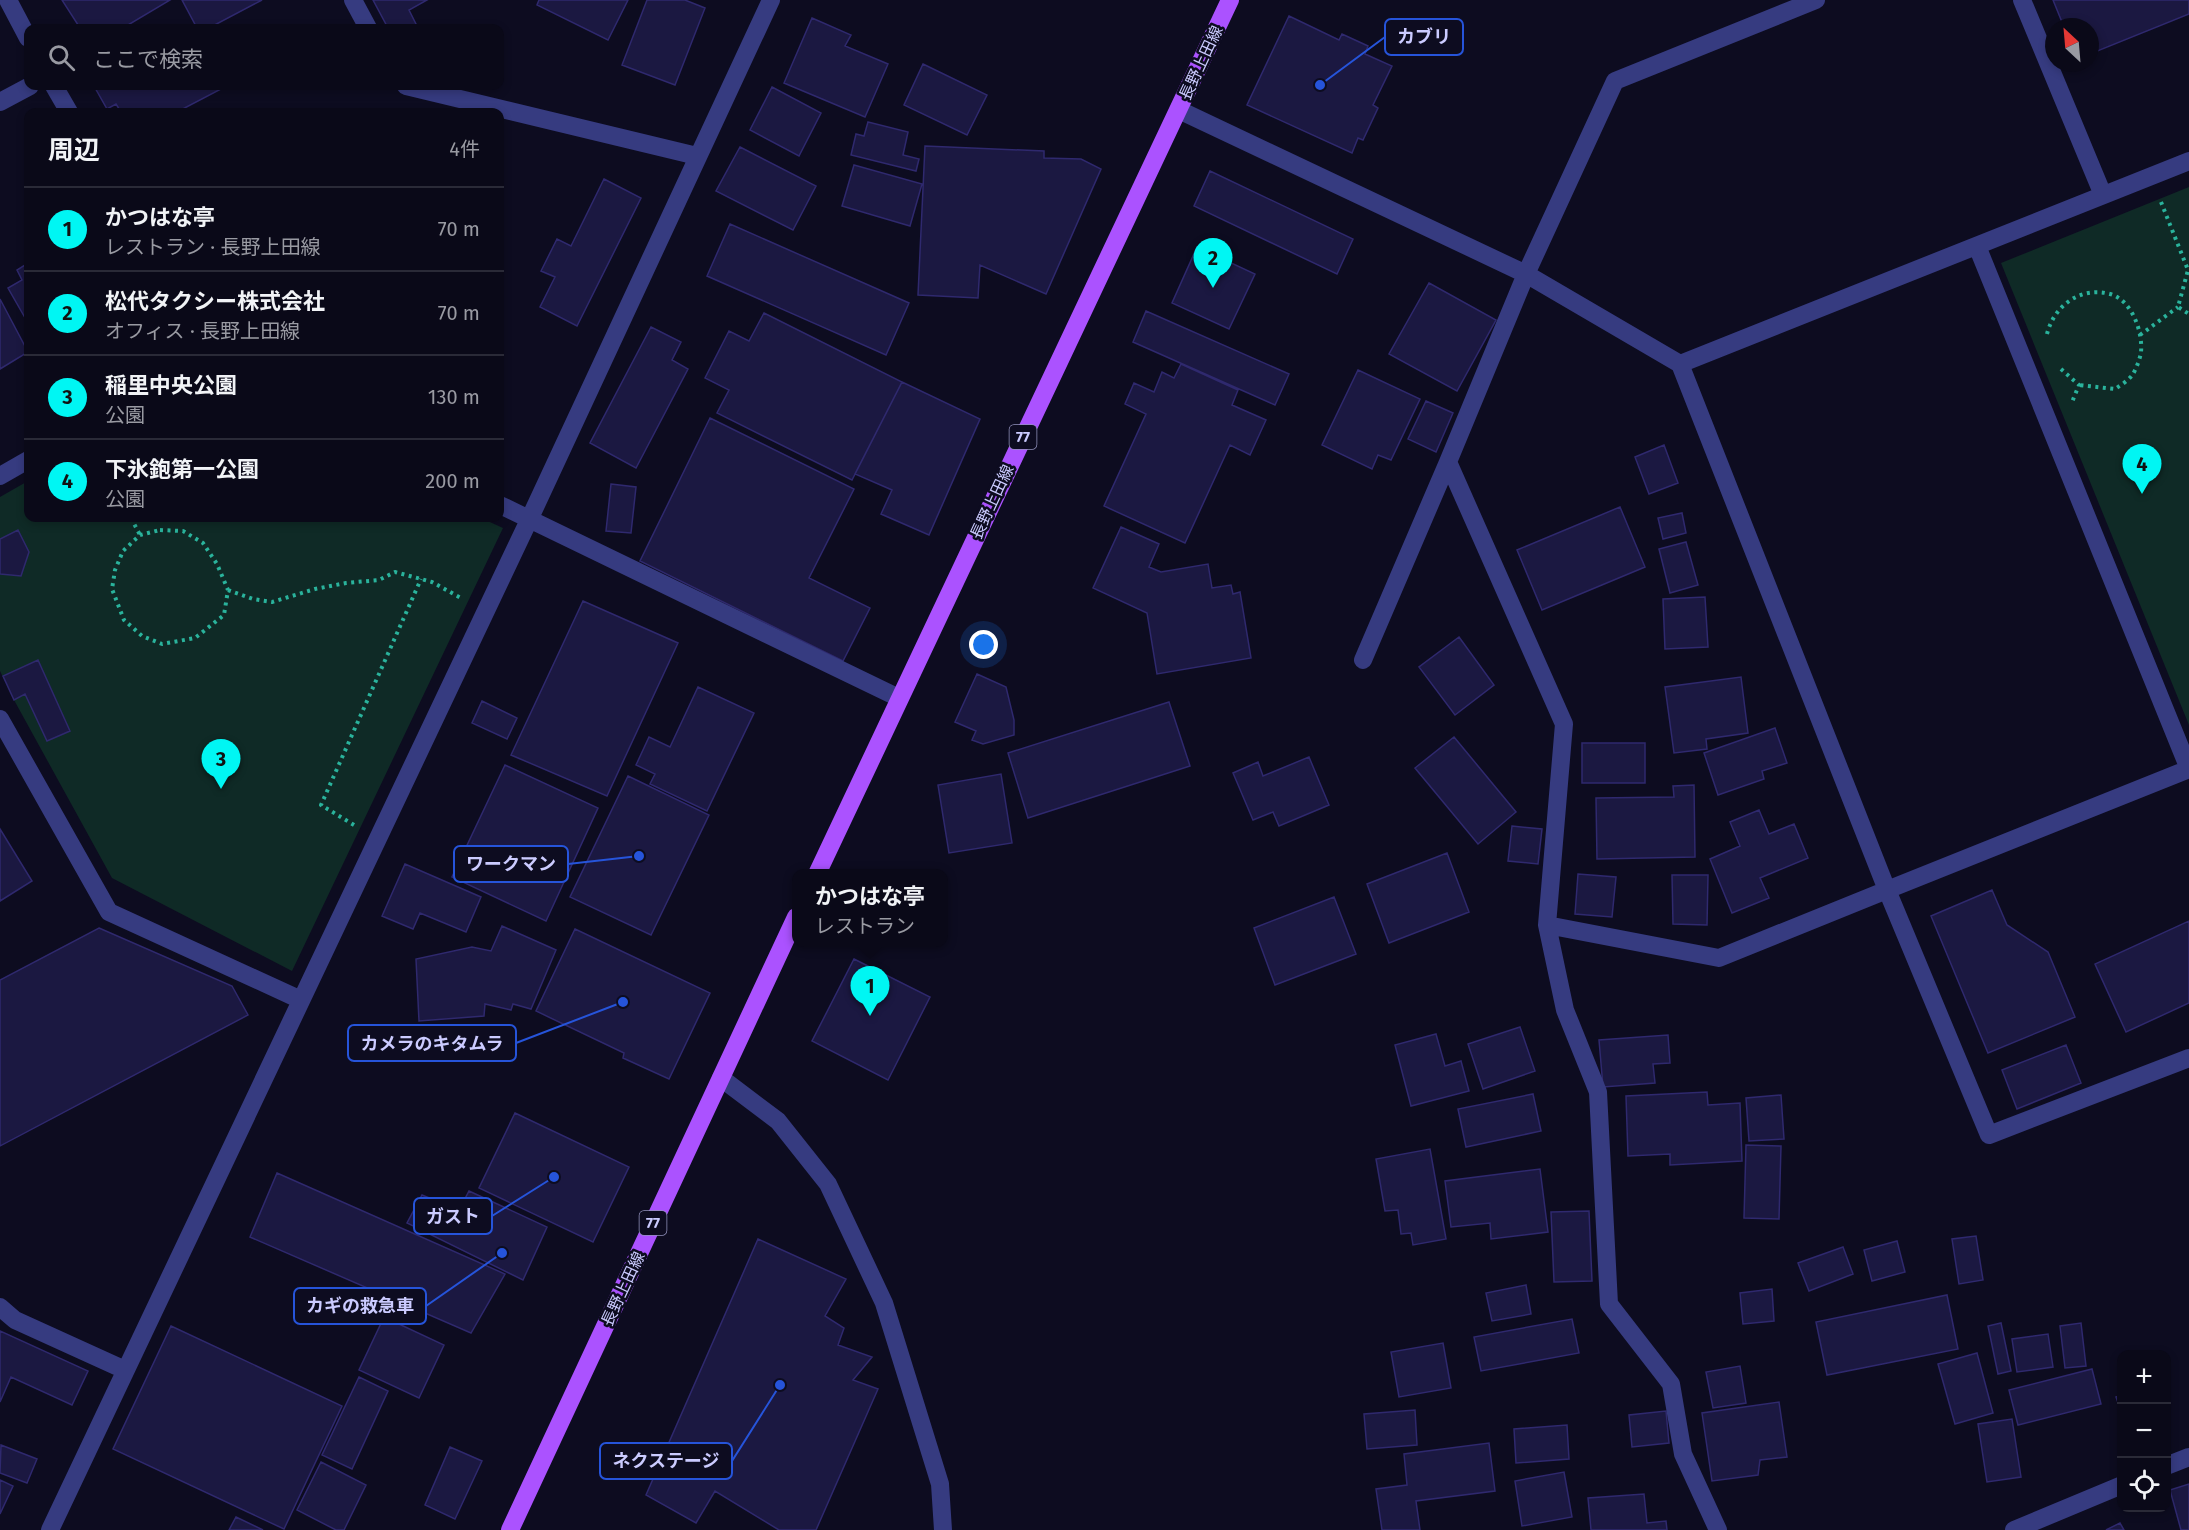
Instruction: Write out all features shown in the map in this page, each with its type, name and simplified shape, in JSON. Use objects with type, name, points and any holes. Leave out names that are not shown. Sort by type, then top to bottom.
[{"type":"main road","name":"長野上田線","points":[[819,869],[1230,0]]},
{"type":"main road","name":"長野上田線","points":[[510,1530],[792,926]]},
{"type":"street","points":[[8,0],[24,30]]},
{"type":"street","points":[[353,0],[366,24]]},
{"type":"street","points":[[50,1530],[529,520],[771,0]]},
{"type":"street","points":[[1363,660],[1526,274],[1615,81],[1816,0]]},
{"type":"street","points":[[2022,0],[2103,195]]},
{"type":"street","points":[[0,102],[24,89]]},
{"type":"street","points":[[56,90],[67,108]]},
{"type":"street","points":[[423,90],[497,108]]},
{"type":"street","points":[[504,110],[697,156]]},
{"type":"street","points":[[1179,110],[1526,274],[1680,364],[1887,890],[1989,1135],[2189,1058]]},
{"type":"street","points":[[1680,364],[2189,161]]},
{"type":"street","points":[[1548,924],[1719,958],[2189,769],[1977,246]]},
{"type":"street","points":[[0,476],[24,462]]},
{"type":"street","points":[[1448,462],[1564,724],[1548,924],[1565,1010],[1598,1092],[1609,1304],[1671,1384],[1683,1454],[1718,1530]]},
{"type":"street","points":[[504,507],[899,698]]},
{"type":"street","points":[[0,719],[110,912],[301,1000]]},
{"type":"street","points":[[721,1077],[778,1122],[828,1184],[884,1303],[940,1484],[943,1530]]},
{"type":"street","points":[[0,1307],[15,1320],[125,1370]]},
{"type":"street","points":[[2171,1464],[2189,1457]]},
{"type":"street","points":[[2014,1530],[2117,1487]]},
{"type":"path","points":[[2140,335],[2178,307],[2188,270],[2151,176]]},
{"type":"path","points":[[2049,341],[2046,333],[2054,317],[2066,302],[2085,293],[2111,294],[2124,303],[2133,315],[2140,335],[2141,354],[2132,376],[2115,389],[2079,385],[2064,373],[2059,365]]},
{"type":"path","points":[[2178,307],[2189,314]]},
{"type":"path","points":[[2055,442],[2079,385]]},
{"type":"path","points":[[133,522],[140,535]]},
{"type":"path","points":[[160,530],[183,531],[202,543],[217,564],[228,590],[224,615],[195,638],[162,645],[142,636],[124,620],[112,589],[115,570],[123,551],[140,535],[160,530]]},
{"type":"path","points":[[228,590],[253,599],[272,602],[315,589],[379,580],[395,573],[432,582],[485,612]]},
{"type":"path","points":[[377,840],[321,805],[421,579]]},
{"type":"green space","points":[[2189,187],[2189,725],[2001,263]]},
{"type":"green space","points":[[24,483],[24,522],[490,522],[503,528],[292,971],[112,878],[0,671],[0,497]]},
{"type":"building","points":[[62,0],[170,0],[130,24],[77,24]]},
{"type":"building","points":[[182,0],[262,0],[217,24],[195,24]]},
{"type":"building","points":[[373,0],[427,0],[409,10],[416,24],[386,24]]},
{"type":"building","points":[[539,0],[628,0],[608,40],[537,5]]},
{"type":"building","points":[[647,0],[685,0],[705,8],[675,85],[622,65]]},
{"type":"building","points":[[2053,0],[2189,0],[2189,14],[2099,50],[2099,18],[2060,18]]},
{"type":"building","points":[[1289,16],[1339,40],[1342,34],[1368,46],[1365,54],[1392,66],[1373,105],[1378,108],[1363,140],[1358,138],[1352,153],[1247,105]]},
{"type":"building","points":[[812,18],[851,35],[845,46],[888,64],[865,117],[784,83]]},
{"type":"building","points":[[923,64],[987,95],[967,135],[904,105]]},
{"type":"building","points":[[772,87],[821,113],[799,156],[750,130]]},
{"type":"building","points":[[96,90],[219,90],[185,108],[118,108],[116,104],[106,108]]},
{"type":"building","points":[[868,122],[908,132],[903,155],[919,159],[916,171],[851,155],[856,134],[864,136]]},
{"type":"building","points":[[925,146],[1044,151],[1044,158],[1081,159],[1101,169],[1046,294],[980,265],[978,298],[918,295]]},
{"type":"building","points":[[740,147],[816,186],[793,230],[716,191]]},
{"type":"building","points":[[854,165],[922,184],[910,226],[842,206]]},
{"type":"building","points":[[1210,171],[1353,239],[1337,274],[1194,206]]},
{"type":"building","points":[[604,179],[641,198],[577,326],[540,307],[555,277],[541,271],[557,239],[571,246]]},
{"type":"building","points":[[730,224],[909,303],[886,355],[707,276]]},
{"type":"building","points":[[1197,247],[1255,274],[1229,329],[1172,303]]},
{"type":"building","points":[[24,266],[24,316],[8,288],[22,280],[17,270]]},
{"type":"building","points":[[1429,283],[1496,320],[1457,391],[1389,354]]},
{"type":"building","points":[[0,299],[24,344],[24,354],[0,369]]},
{"type":"building","points":[[1146,311],[1289,374],[1275,405],[1133,342]]},
{"type":"building","points":[[764,313],[902,382],[852,480],[717,413],[729,390],[705,378],[729,331],[749,341]]},
{"type":"building","points":[[651,327],[681,342],[672,360],[688,369],[636,468],[590,443]]},
{"type":"building","points":[[1181,364],[1238,390],[1232,405],[1266,420],[1250,455],[1230,445],[1185,543],[1104,506],[1146,414],[1125,404],[1134,383],[1154,392],[1162,372],[1174,378]]},
{"type":"building","points":[[1358,370],[1420,399],[1391,460],[1378,455],[1372,469],[1322,445]]},
{"type":"building","points":[[902,382],[980,419],[929,535],[881,514],[892,490],[855,474]]},
{"type":"building","points":[[1426,401],[1453,413],[1436,452],[1408,439]]},
{"type":"building","points":[[710,418],[854,489],[809,578],[870,608],[843,661],[640,561]]},
{"type":"building","points":[[1664,445],[1678,483],[1649,494],[1635,457]]},
{"type":"building","points":[[611,484],[636,487],[631,533],[606,531]]},
{"type":"building","points":[[1620,507],[1645,567],[1542,610],[1517,550]]},
{"type":"building","points":[[1682,513],[1686,533],[1663,539],[1658,518]]},
{"type":"building","points":[[1121,527],[1159,544],[1149,567],[1161,572],[1208,564],[1212,588],[1231,585],[1233,594],[1240,592],[1251,658],[1157,674],[1147,613],[1093,588]]},
{"type":"building","points":[[18,530],[29,552],[21,576],[0,574],[0,539]]},
{"type":"building","points":[[1686,542],[1698,585],[1670,593],[1659,549]]},
{"type":"building","points":[[1705,597],[1708,647],[1665,649],[1663,599]]},
{"type":"building","points":[[583,601],[678,643],[607,796],[511,755]]},
{"type":"building","points":[[1459,637],[1494,685],[1455,715],[1419,667]]},
{"type":"building","points":[[38,660],[70,731],[47,741],[25,694],[14,700],[3,676]]},
{"type":"building","points":[[977,674],[1006,687],[1014,720],[1014,735],[983,744],[972,740],[976,731],[955,722]]},
{"type":"building","points":[[1741,677],[1748,733],[1706,739],[1707,749],[1674,753],[1665,687]]},
{"type":"building","points":[[698,687],[754,713],[707,811],[650,784],[655,774],[636,765],[649,737],[670,747]]},
{"type":"building","points":[[482,701],[517,718],[507,739],[472,723]]},
{"type":"building","points":[[1169,702],[1190,766],[1028,818],[1008,753]]},
{"type":"building","points":[[1775,728],[1787,763],[1762,771],[1764,779],[1718,795],[1704,753]]},
{"type":"building","points":[[1454,737],[1516,812],[1478,844],[1415,768]]},
{"type":"building","points":[[1582,743],[1645,743],[1645,783],[1582,783]]},
{"type":"building","points":[[1309,757],[1329,805],[1279,826],[1273,812],[1253,820],[1233,773],[1258,762],[1263,776]]},
{"type":"building","points":[[505,765],[598,808],[546,921],[452,877]]},
{"type":"building","points":[[1001,774],[1012,843],[949,853],[938,785]]},
{"type":"building","points":[[628,776],[709,815],[651,935],[570,897]]},
{"type":"building","points":[[1694,785],[1695,857],[1597,859],[1596,798],[1674,797],[1673,786]]},
{"type":"building","points":[[1759,810],[1769,834],[1794,824],[1808,858],[1760,878],[1769,898],[1732,913],[1710,859],[1740,846],[1730,822]]},
{"type":"building","points":[[1512,826],[1542,829],[1538,864],[1508,861]]},
{"type":"building","points":[[0,829],[32,881],[0,901]]},
{"type":"building","points":[[1447,853],[1469,912],[1389,943],[1367,884]]},
{"type":"building","points":[[405,864],[481,897],[466,932],[420,913],[413,929],[382,916]]},
{"type":"building","points":[[1578,874],[1616,877],[1612,917],[1575,914]]},
{"type":"building","points":[[1672,875],[1708,875],[1707,925],[1673,924]]},
{"type":"building","points":[[1992,890],[2007,925],[2048,952],[2075,1017],[1988,1053],[1931,916]]},
{"type":"building","points":[[1334,897],[1356,954],[1275,985],[1254,928]]},
{"type":"building","points":[[2189,921],[2189,1003],[2126,1032],[2095,964]]},
{"type":"building","points":[[502,926],[556,950],[531,1009],[513,1004],[511,1010],[485,1004],[484,1016],[419,1021],[416,959],[472,947],[491,951]]},
{"type":"building","points":[[99,928],[232,986],[248,1015],[0,1146],[0,980]]},
{"type":"building","points":[[575,929],[710,993],[669,1079],[623,1058],[624,1053],[536,1011]]},
{"type":"building","points":[[854,959],[930,997],[888,1080],[812,1041]]},
{"type":"building","points":[[1520,1027],[1535,1071],[1483,1089],[1468,1044]]},
{"type":"building","points":[[1436,1034],[1445,1066],[1461,1061],[1469,1091],[1411,1106],[1395,1045]]},
{"type":"building","points":[[1668,1035],[1670,1063],[1653,1064],[1655,1083],[1603,1087],[1599,1040]]},
{"type":"building","points":[[2066,1045],[2081,1083],[2017,1109],[2002,1070]]},
{"type":"building","points":[[1707,1092],[1708,1105],[1740,1103],[1742,1161],[1670,1165],[1670,1154],[1628,1156],[1626,1096]]},
{"type":"building","points":[[1533,1094],[1541,1131],[1466,1147],[1458,1109]]},
{"type":"building","points":[[1781,1095],[1784,1139],[1749,1141],[1746,1098]]},
{"type":"building","points":[[515,1113],[629,1167],[593,1242],[479,1188]]},
{"type":"building","points":[[1746,1145],[1781,1146],[1779,1219],[1744,1218]]},
{"type":"building","points":[[1430,1149],[1446,1239],[1413,1245],[1411,1233],[1401,1234],[1398,1210],[1385,1211],[1376,1159]]},
{"type":"building","points":[[1540,1169],[1548,1232],[1491,1239],[1490,1223],[1451,1227],[1445,1181]]},
{"type":"building","points":[[277,1173],[505,1274],[471,1333],[250,1237]]},
{"type":"building","points":[[469,1191],[547,1227],[523,1280],[407,1223],[422,1195],[459,1210]]},
{"type":"building","points":[[1589,1211],[1592,1281],[1554,1282],[1551,1212]]},
{"type":"building","points":[[1976,1236],[1983,1280],[1959,1284],[1952,1239]]},
{"type":"building","points":[[758,1239],[846,1279],[825,1316],[844,1328],[838,1345],[872,1357],[853,1380],[878,1389],[816,1530],[779,1530],[715,1491],[696,1523],[646,1495]]},
{"type":"building","points":[[1897,1241],[1905,1272],[1872,1281],[1864,1250]]},
{"type":"building","points":[[1843,1247],[1853,1274],[1809,1291],[1798,1263]]},
{"type":"building","points":[[1526,1285],[1531,1314],[1492,1321],[1486,1293]]},
{"type":"building","points":[[1772,1289],[1774,1321],[1743,1324],[1740,1293]]},
{"type":"building","points":[[1947,1295],[1958,1349],[1827,1375],[1816,1322]]},
{"type":"building","points":[[384,1317],[444,1345],[419,1398],[359,1370]]},
{"type":"building","points":[[1572,1319],[1579,1353],[1481,1371],[1474,1337]]},
{"type":"building","points":[[2001,1323],[2011,1371],[1998,1374],[1988,1326]]},
{"type":"building","points":[[2081,1323],[2086,1366],[2065,1368],[2060,1326]]},
{"type":"building","points":[[171,1326],[342,1406],[284,1529],[113,1449]]},
{"type":"building","points":[[0,1331],[88,1371],[72,1405],[11,1377],[0,1402]]},
{"type":"building","points":[[2048,1334],[2053,1367],[2017,1372],[2012,1339]]},
{"type":"building","points":[[1443,1343],[1451,1388],[1399,1397],[1391,1352]]},
{"type":"building","points":[[1977,1353],[1993,1413],[1955,1424],[1938,1364]]},
{"type":"building","points":[[1740,1366],[1746,1403],[1713,1408],[1706,1372]]},
{"type":"building","points":[[2092,1369],[2101,1404],[2018,1425],[2009,1390]]},
{"type":"building","points":[[359,1377],[388,1391],[352,1469],[322,1455]]},
{"type":"building","points":[[1779,1402],[1787,1457],[1760,1460],[1758,1475],[1712,1481],[1702,1413]]},
{"type":"building","points":[[1415,1410],[1417,1445],[1367,1449],[1364,1414]]},
{"type":"building","points":[[1666,1411],[1669,1443],[1632,1447],[1629,1415]]},
{"type":"building","points":[[2012,1419],[2021,1477],[1987,1482],[1978,1424]]},
{"type":"building","points":[[1567,1425],[1569,1459],[1516,1463],[1514,1429]]},
{"type":"building","points":[[1489,1443],[1495,1491],[1416,1501],[1420,1530],[1382,1530],[1376,1489],[1407,1485],[1404,1454]]},
{"type":"building","points":[[1,1445],[37,1459],[27,1483],[0,1473]]},
{"type":"building","points":[[450,1447],[482,1461],[455,1519],[425,1505]]},
{"type":"building","points":[[321,1462],[366,1485],[344,1530],[336,1530],[297,1510]]},
{"type":"building","points":[[1564,1472],[1572,1517],[1522,1526],[1515,1481]]},
{"type":"building","points":[[0,1480],[13,1486],[0,1514]]},
{"type":"building","points":[[2189,1484],[2189,1530],[2181,1530],[2171,1490]]},
{"type":"building","points":[[1644,1494],[1647,1523],[1666,1521],[1667,1530],[1591,1530],[1588,1498]]},
{"type":"building","points":[[236,1517],[263,1530],[229,1530]]},
{"type":"building","points":[[2120,1523],[2124,1530],[2106,1530]]},
{"type":"place","name":"カブリ","points":[[1320,85]]},
{"type":"place","name":"松代タクシー株式会社","points":[[1213,288]]},
{"type":"place","name":"下氷鉋第一公園","points":[[2142,494]]},
{"type":"place","name":"稲里中央公園","points":[[221,789]]},
{"type":"place","name":"ワークマン","points":[[639,856]]},
{"type":"place","name":"カメラのキタムラ","points":[[623,1002]]},
{"type":"place","name":"かつはな亭","points":[[870,1016]]},
{"type":"place","name":"ガスト","points":[[554,1177]]},
{"type":"place","name":"カギの救急車","points":[[502,1253]]},
{"type":"place","name":"ネクステージ","points":[[780,1385]]}]
